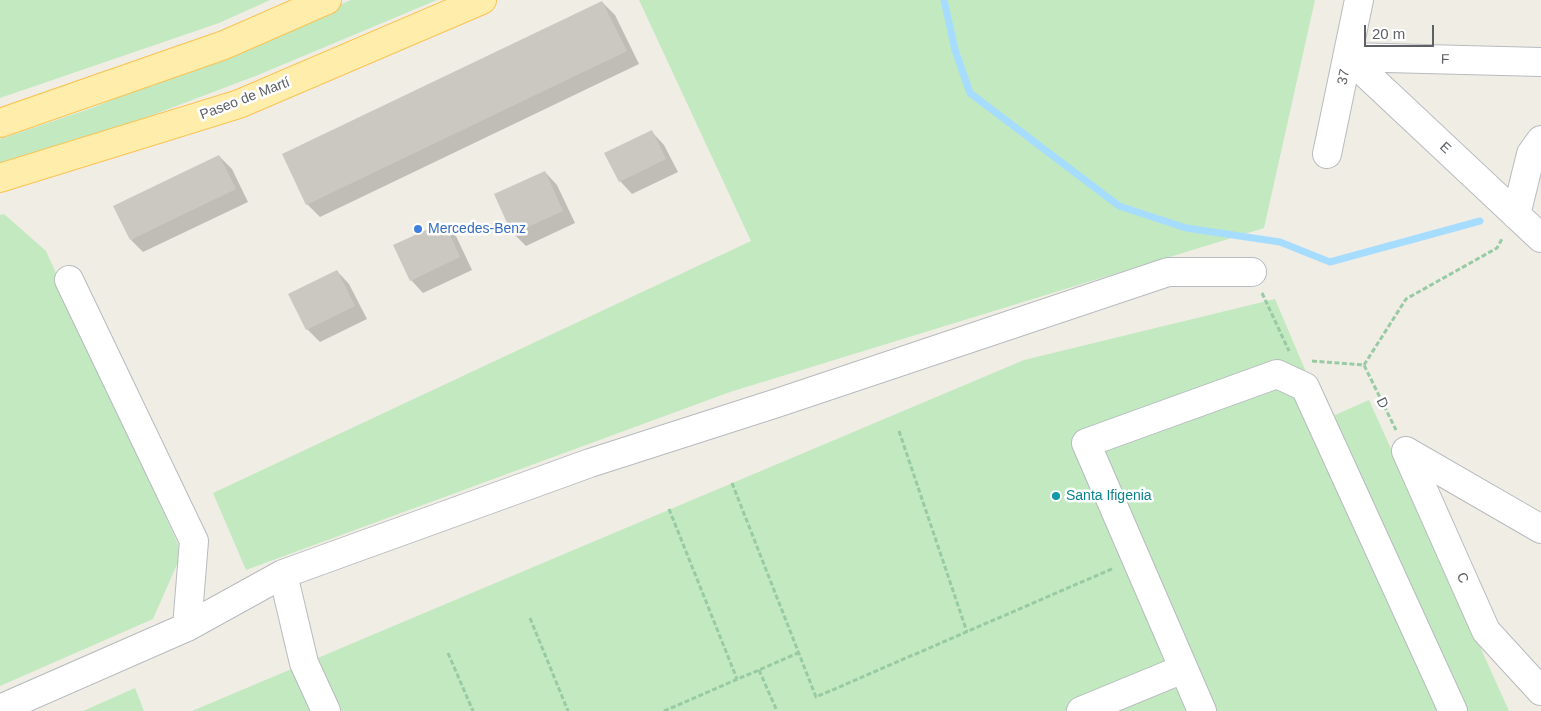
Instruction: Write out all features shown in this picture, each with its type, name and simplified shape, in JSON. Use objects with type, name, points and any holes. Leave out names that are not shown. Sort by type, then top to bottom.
[{"type":"main road","points":[[0,123],[224,45],[327,0]]},
{"type":"main road","name":"Paseo de Martí","points":[[0,178],[239,104],[482,0]]},
{"type":"street","name":"37","points":[[1327,154],[1359,0]]},
{"type":"street","name":"F","points":[[1348,57],[1541,62]]},
{"type":"street","name":"E","points":[[1348,57],[1541,238]]},
{"type":"street","points":[[1516,215],[1531,154],[1541,140]]},
{"type":"street","points":[[0,709],[187,626],[283,574],[590,463],[777,403],[1168,272],[1252,272]]},
{"type":"street","points":[[69,280],[194,541],[187,626]]},
{"type":"street","points":[[1202,711],[1086,444],[1277,374],[1305,387],[1445,709]]},
{"type":"street","points":[[1406,451],[1541,530]]},
{"type":"street","name":"C","points":[[1406,451],[1486,631],[1541,691]]},
{"type":"street","points":[[283,574],[304,663],[326,711]]},
{"type":"street","points":[[1081,711],[1183,669]]},
{"type":"path","points":[[1311,361],[1364,365],[1406,299],[1497,248],[1516,215]]},
{"type":"path","points":[[1252,272],[1293,360]]},
{"type":"path","name":"D","points":[[1364,365],[1406,451]]},
{"type":"path","points":[[900,431],[967,632]]},
{"type":"path","points":[[732,483],[816,697],[1136,558]]},
{"type":"path","points":[[669,509],[737,680]]},
{"type":"path","points":[[530,618],[568,711]]},
{"type":"path","points":[[448,653],[473,711]]},
{"type":"path","points":[[664,711],[798,653]]},
{"type":"path","points":[[759,670],[777,711]]},
{"type":"green space","points":[[0,0],[270,0],[219,23],[0,98]]},
{"type":"green space","points":[[351,0],[437,0],[258,75],[100,135],[0,165],[0,139],[92,108]]},
{"type":"green space","points":[[639,0],[1315,0],[1264,228],[730,392],[246,570],[213,493],[751,241]]},
{"type":"green space","points":[[4,214],[46,251],[182,553],[153,619],[0,686],[0,215]]},
{"type":"green space","name":"Santa Ifigenia","points":[[1275,299],[1326,419],[1369,400],[1509,711],[192,711],[1024,360]]},
{"type":"green space","points":[[135,688],[144,711],[83,711]]},
{"type":"building","points":[[602,1],[627,51],[306,205],[282,154]]},
{"type":"building","points":[[652,130],[666,159],[619,182],[604,153]]},
{"type":"building","points":[[219,155],[236,189],[130,240],[113,206]]},
{"type":"building","points":[[545,171],[563,211],[512,234],[494,194]]},
{"type":"building","points":[[444,222],[460,257],[410,281],[393,245]]},
{"type":"building","points":[[337,270],[355,306],[306,330],[288,294]]},
{"type":"waterway","points":[[944,0],[955,50],[970,93],[1119,206],[1186,228],[1280,242],[1330,262],[1480,221]]},
{"type":"place","name":"Mercedes-Benz","points":[[418,229]]},
{"type":"place","name":"Santa Ifigenia","points":[[1056,496]]}]
